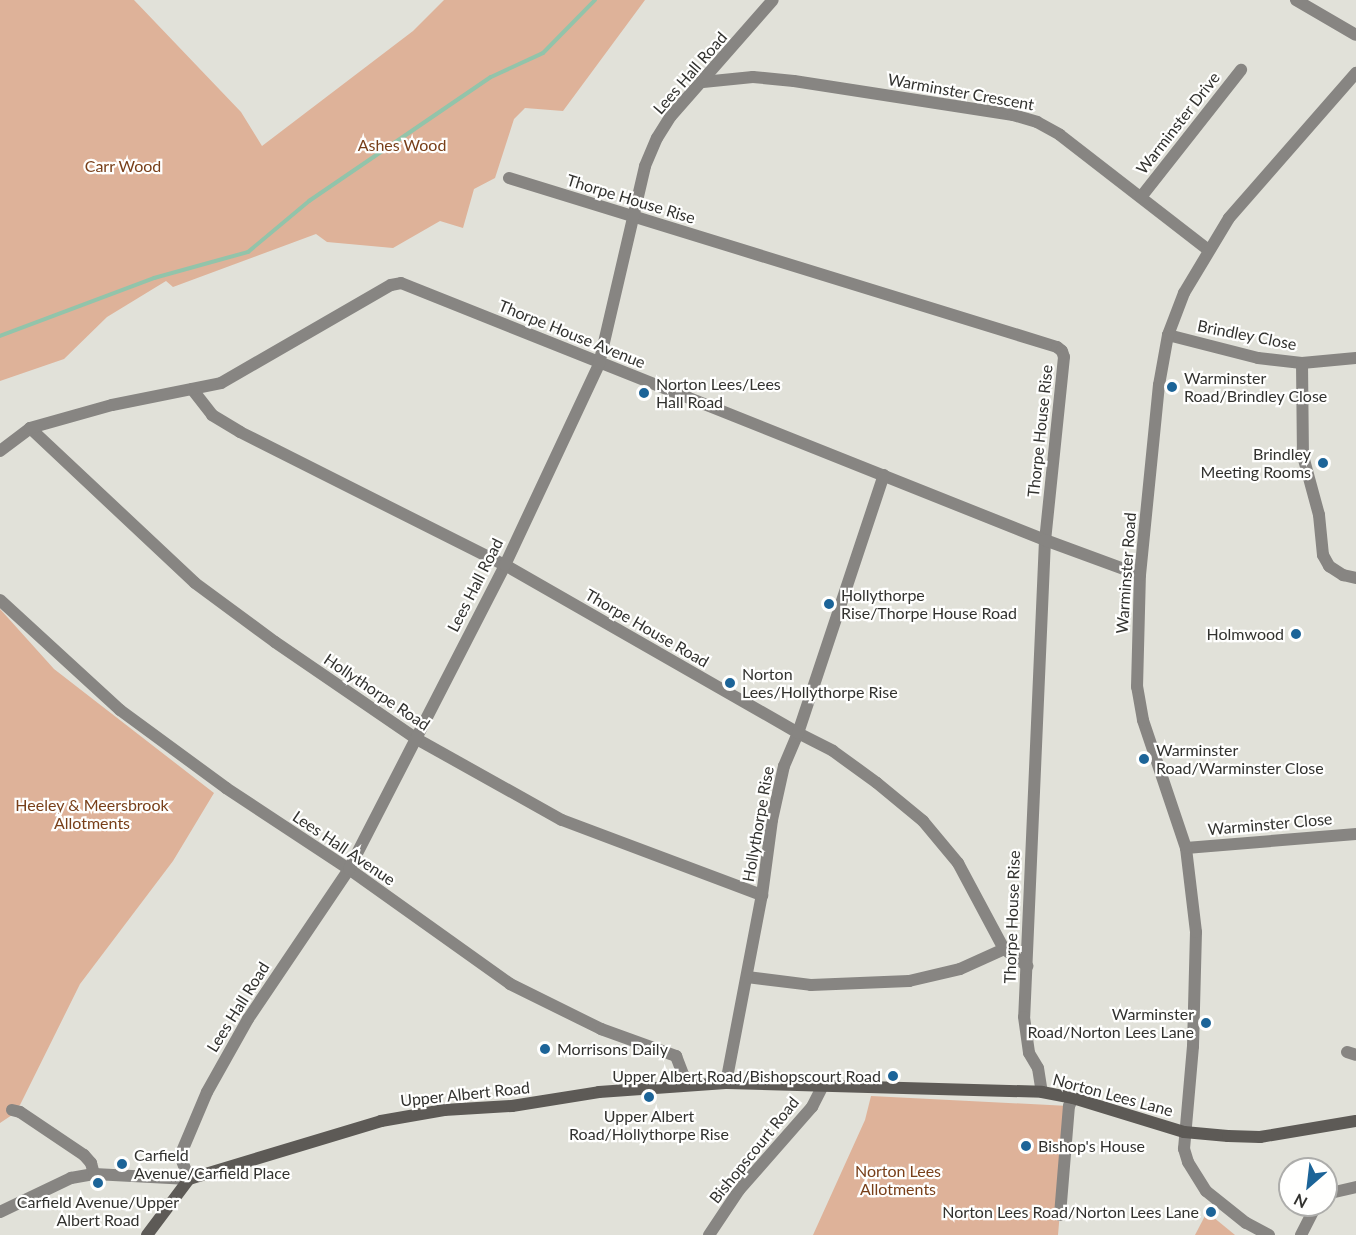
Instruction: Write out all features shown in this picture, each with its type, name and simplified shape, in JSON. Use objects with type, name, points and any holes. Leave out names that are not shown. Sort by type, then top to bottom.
[{"type":"street","name":"Lees Hall Road","points":[[189,1179],[180,1156],[207,1092],[248,1019],[349,869],[505,565],[599,364],[645,166],[657,138],[671,116],[773,0]]},
{"type":"street","points":[[1296,0],[1356,35]]},
{"type":"street","name":"Warminster Drive","points":[[1141,197],[1241,70]]},
{"type":"street","name":"Warminster Road","points":[[1269,1235],[1246,1223],[1206,1191],[1188,1162],[1184,1149],[1193,1046],[1196,932],[1186,848],[1143,720],[1137,687],[1140,575],[1159,385],[1168,335],[1184,293],[1208,250],[1259,181],[1356,73]]},
{"type":"street","name":"Warminster Crescent","points":[[703,82],[753,77],[794,81],[1013,115],[1037,122],[1060,135],[1208,250]]},
{"type":"street","name":"Thorpe House Rise","points":[[509,178],[1058,347],[1065,357],[1044,540],[1024,1017],[1029,1053],[1038,1068],[1041,1092]]},
{"type":"street","name":"Thorpe House Avenue","points":[[0,451],[30,428],[112,405],[221,383],[391,285],[401,283],[1044,540],[1140,575]]},
{"type":"street","name":"Brindley Close","points":[[1168,335],[1258,358],[1302,363],[1356,358]]},
{"type":"street","points":[[1302,363],[1303,456],[1319,515],[1323,555],[1329,566],[1343,575],[1356,578]]},
{"type":"street","name":"Thorpe House Road","points":[[192,389],[212,415],[240,432],[505,565],[798,734],[833,751],[923,821],[958,864],[1004,949],[1027,966]]},
{"type":"street","name":"Hollythorpe Road","points":[[30,428],[195,583],[275,642],[415,738],[561,820],[762,895]]},
{"type":"street","name":"Hollythorpe Rise","points":[[726,1083],[762,895],[774,809],[784,766],[798,734],[884,475]]},
{"type":"street","name":"Lees Hall Avenue","points":[[0,600],[120,710],[226,789],[349,869],[510,984],[601,1029],[676,1056],[687,1085]]},
{"type":"street","name":"Warminster Close","points":[[1186,848],[1356,834]]},
{"type":"street","points":[[747,977],[811,985],[909,981],[960,969],[1004,949]]},
{"type":"street","name":"Norton Lees Lane","points":[[823,1084],[1041,1092],[1073,1098],[1184,1132],[1260,1137],[1356,1121]]},
{"type":"street","name":"Upper Albert Road","points":[[189,1179],[381,1121],[444,1110],[512,1106],[599,1092],[687,1085],[823,1084]]},
{"type":"street","name":"Bishopscourt Road","points":[[709,1235],[739,1190],[812,1107],[823,1084]]},
{"type":"street","points":[[1060,1215],[1069,1106],[1073,1098]]},
{"type":"street","points":[[12,1110],[20,1112],[84,1155],[91,1163],[94,1174]]},
{"type":"street","points":[[0,1212],[71,1178],[94,1174],[189,1179]]},
{"type":"street","points":[[147,1235],[189,1179]]},
{"type":"street","points":[[1338,1192],[1356,1188]]},
{"type":"street","points":[[1301,1235],[1310,1217]]},
{"type":"green space","points":[[0,0],[134,0],[241,112],[262,146],[413,31],[444,0],[645,0],[563,111],[525,108],[514,119],[495,178],[474,189],[463,228],[440,221],[393,248],[327,242],[316,234],[173,287],[166,281],[107,317],[64,359],[0,381]]},
{"type":"green space","name":"Heeley & Meersbrook Allotments","points":[[0,609],[54,669],[214,793],[173,861],[80,984],[20,1105],[12,1110],[15,1113],[0,1123]]},
{"type":"green space","name":"Norton Lees Allotments","points":[[871,1096],[1069,1106],[1058,1235],[813,1235],[865,1120]]},
{"type":"green space","points":[[1207,1212],[1235,1235],[1195,1235]]},
{"type":"waterway","points":[[0,336],[154,278],[248,252],[309,201],[491,77],[543,53],[595,0]]},
{"type":"place","name":"Warminster Road/Brindley Close","points":[[1172,387]]},
{"type":"place","name":"Norton Lees/Lees Hall Road","points":[[644,393]]},
{"type":"place","name":"Brindley Meeting Rooms","points":[[1323,463]]},
{"type":"place","name":"Hollythorpe Rise/Thorpe House Road","points":[[829,604]]},
{"type":"place","name":"Holmwood","points":[[1296,634]]},
{"type":"place","name":"Norton Lees/Hollythorpe Rise","points":[[730,683]]},
{"type":"place","name":"Warminster Road/Warminster Close","points":[[1144,759]]},
{"type":"place","name":"Warminster Road/Norton Lees Lane","points":[[1206,1023]]},
{"type":"place","name":"Morrisons Daily","points":[[545,1049]]},
{"type":"place","name":"Upper Albert Road/Bishopscourt Road","points":[[893,1076]]},
{"type":"place","name":"Upper Albert Road/Hollythorpe Rise","points":[[649,1097]]},
{"type":"place","name":"Bishop's House","points":[[1026,1146]]},
{"type":"place","name":"Carfield Avenue/Carfield Place","points":[[122,1164]]},
{"type":"place","name":"Carfield Avenue/Upper Albert Road","points":[[98,1183]]},
{"type":"place","name":"Norton Lees Road/Norton Lees Lane","points":[[1211,1212]]},
{"type":"park label","name":"Ashes Wood","points":[[402,145]]},
{"type":"park label","name":"Carr Wood","points":[[123,166]]}]
